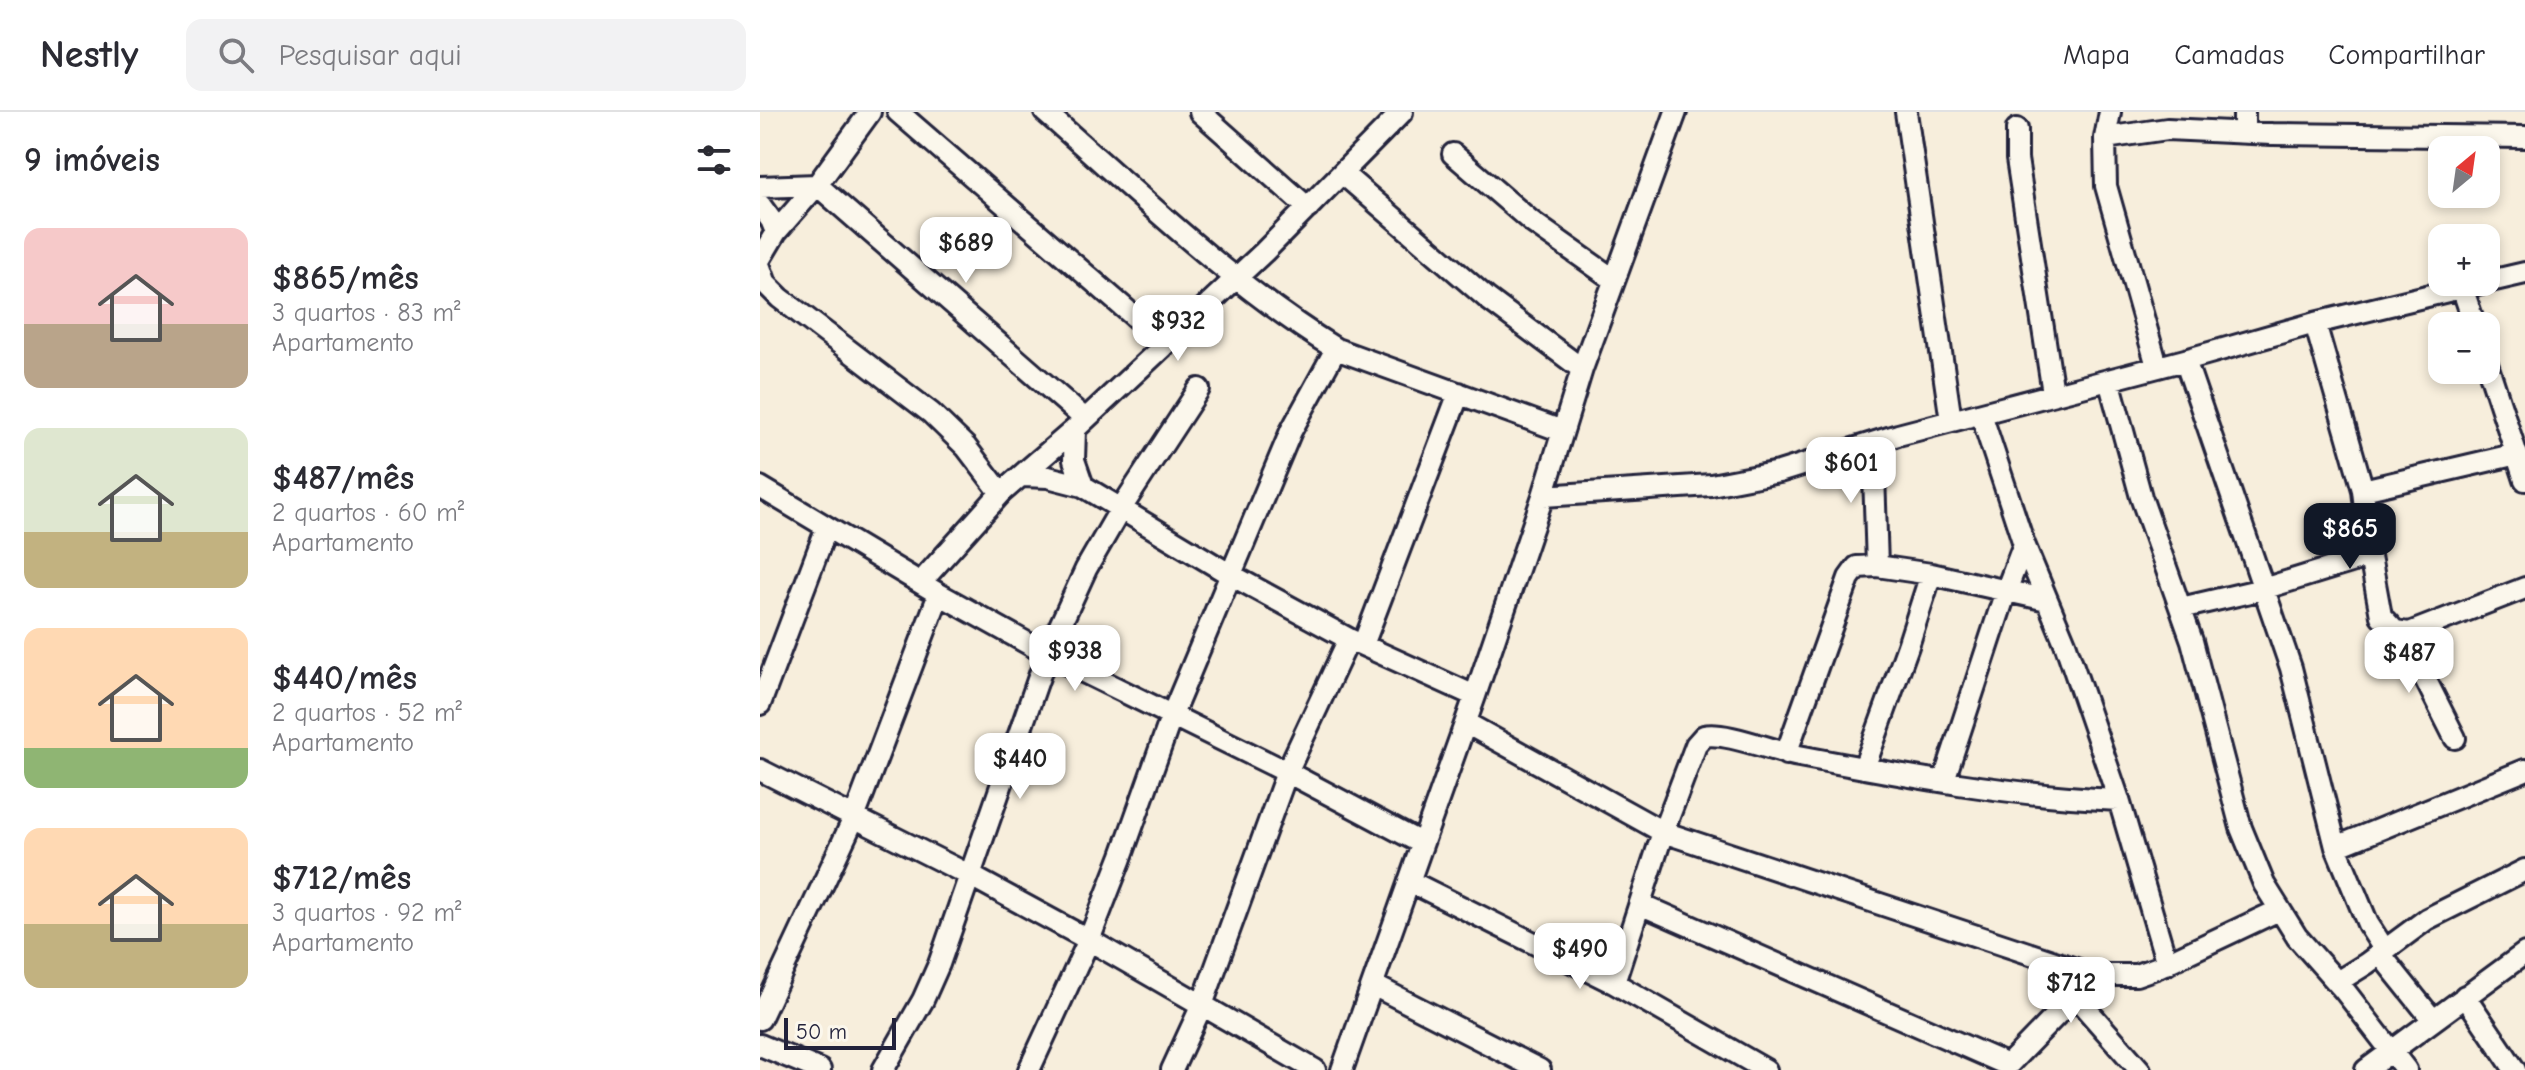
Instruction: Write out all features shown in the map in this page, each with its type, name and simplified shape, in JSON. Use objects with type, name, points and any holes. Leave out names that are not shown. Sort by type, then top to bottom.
[{"type":"street","points":[[760,259],[776,232],[817,185],[870,112]]},
{"type":"street","points":[[898,112],[1166,344]]},
{"type":"street","points":[[1045,112],[1236,279],[1305,330],[1336,349],[1562,431]]},
{"type":"street","points":[[1200,112],[1308,208]]},
{"type":"street","points":[[1342,1070],[1466,723],[1613,279],[1676,112]]},
{"type":"street","points":[[1906,112],[1951,421]]},
{"type":"street","points":[[2110,112],[2105,138],[2106,186],[2157,366]]},
{"type":"street","points":[[921,582],[1001,493],[1080,424],[1308,208],[1389,116]]},
{"type":"street","points":[[2105,138],[2244,122],[2525,137]]},
{"type":"street","points":[[2017,129],[2017,159],[2053,393]]},
{"type":"street","points":[[1453,154],[1524,217],[1613,279]]},
{"type":"street","points":[[1342,173],[1488,299],[1582,369]]},
{"type":"street","points":[[760,187],[817,185],[1080,424]]},
{"type":"street","points":[[760,205],[776,232]]},
{"type":"street","points":[[760,267],[766,284],[780,298],[949,428],[1001,493]]},
{"type":"street","points":[[2500,279],[2525,273]]},
{"type":"street","points":[[1543,496],[1745,480],[2053,393],[2428,295]]},
{"type":"street","points":[[2315,323],[2363,490],[2370,556],[2381,616],[2389,627],[2402,633],[2428,627],[2525,588]]},
{"type":"street","points":[[1029,1070],[1089,940],[1172,715],[1301,409],[1336,349]]},
{"type":"street","points":[[2185,360],[2291,668],[2336,847],[2382,951],[2433,1020]]},
{"type":"street","points":[[2109,380],[2141,497],[2181,608],[2241,828],[2264,884],[2297,937],[2337,982],[2406,1070]]},
{"type":"street","points":[[2494,384],[2525,480]]},
{"type":"street","points":[[883,1070],[928,988],[949,938],[1047,654],[1086,569],[1120,510],[1199,389]]},
{"type":"street","points":[[1172,1070],[1202,1005],[1287,772],[1356,642],[1459,393]]},
{"type":"street","points":[[1981,414],[2024,544],[2065,643],[2119,800],[2167,964]]},
{"type":"street","points":[[1080,424],[1074,460],[1083,486]]},
{"type":"street","points":[[1873,443],[1877,566]]},
{"type":"street","points":[[2363,490],[2517,454]]},
{"type":"street","points":[[1023,476],[1048,477],[1083,486],[1231,575],[1356,642],[1475,696]]},
{"type":"street","points":[[760,487],[939,594],[1047,654],[1287,772],[1421,843]]},
{"type":"street","points":[[760,704],[827,527]]},
{"type":"street","points":[[1944,780],[2024,544]]},
{"type":"street","points":[[2181,608],[2263,589],[2370,556]]},
{"type":"street","points":[[1786,754],[1851,573],[1857,567],[1877,566],[1931,574],[2047,600]]},
{"type":"street","points":[[1864,768],[1931,574]]},
{"type":"street","points":[[760,1019],[854,818],[939,594]]},
{"type":"street","points":[[2402,633],[2455,738]]},
{"type":"street","points":[[1466,723],[1663,832],[2094,975],[2136,975],[2167,964],[2279,910]]},
{"type":"street","points":[[1614,983],[1663,832],[1696,745],[1704,736],[1720,736],[1786,754],[1864,768],[2039,795],[2119,800]]},
{"type":"street","points":[[760,770],[971,876],[1315,1070]]},
{"type":"street","points":[[2336,847],[2525,770]]},
{"type":"street","points":[[2337,982],[2427,919],[2525,870]]},
{"type":"street","points":[[1409,881],[1614,983],[1766,1070]]},
{"type":"street","points":[[1640,904],[2006,1068],[2094,975]]},
{"type":"street","points":[[2366,1070],[2525,953]]},
{"type":"street","points":[[1373,985],[1540,1070]]},
{"type":"street","points":[[2075,996],[2140,1070]]},
{"type":"street","points":[[2465,996],[2515,1070]]},
{"type":"street","points":[[760,1045],[820,1070]]}]
